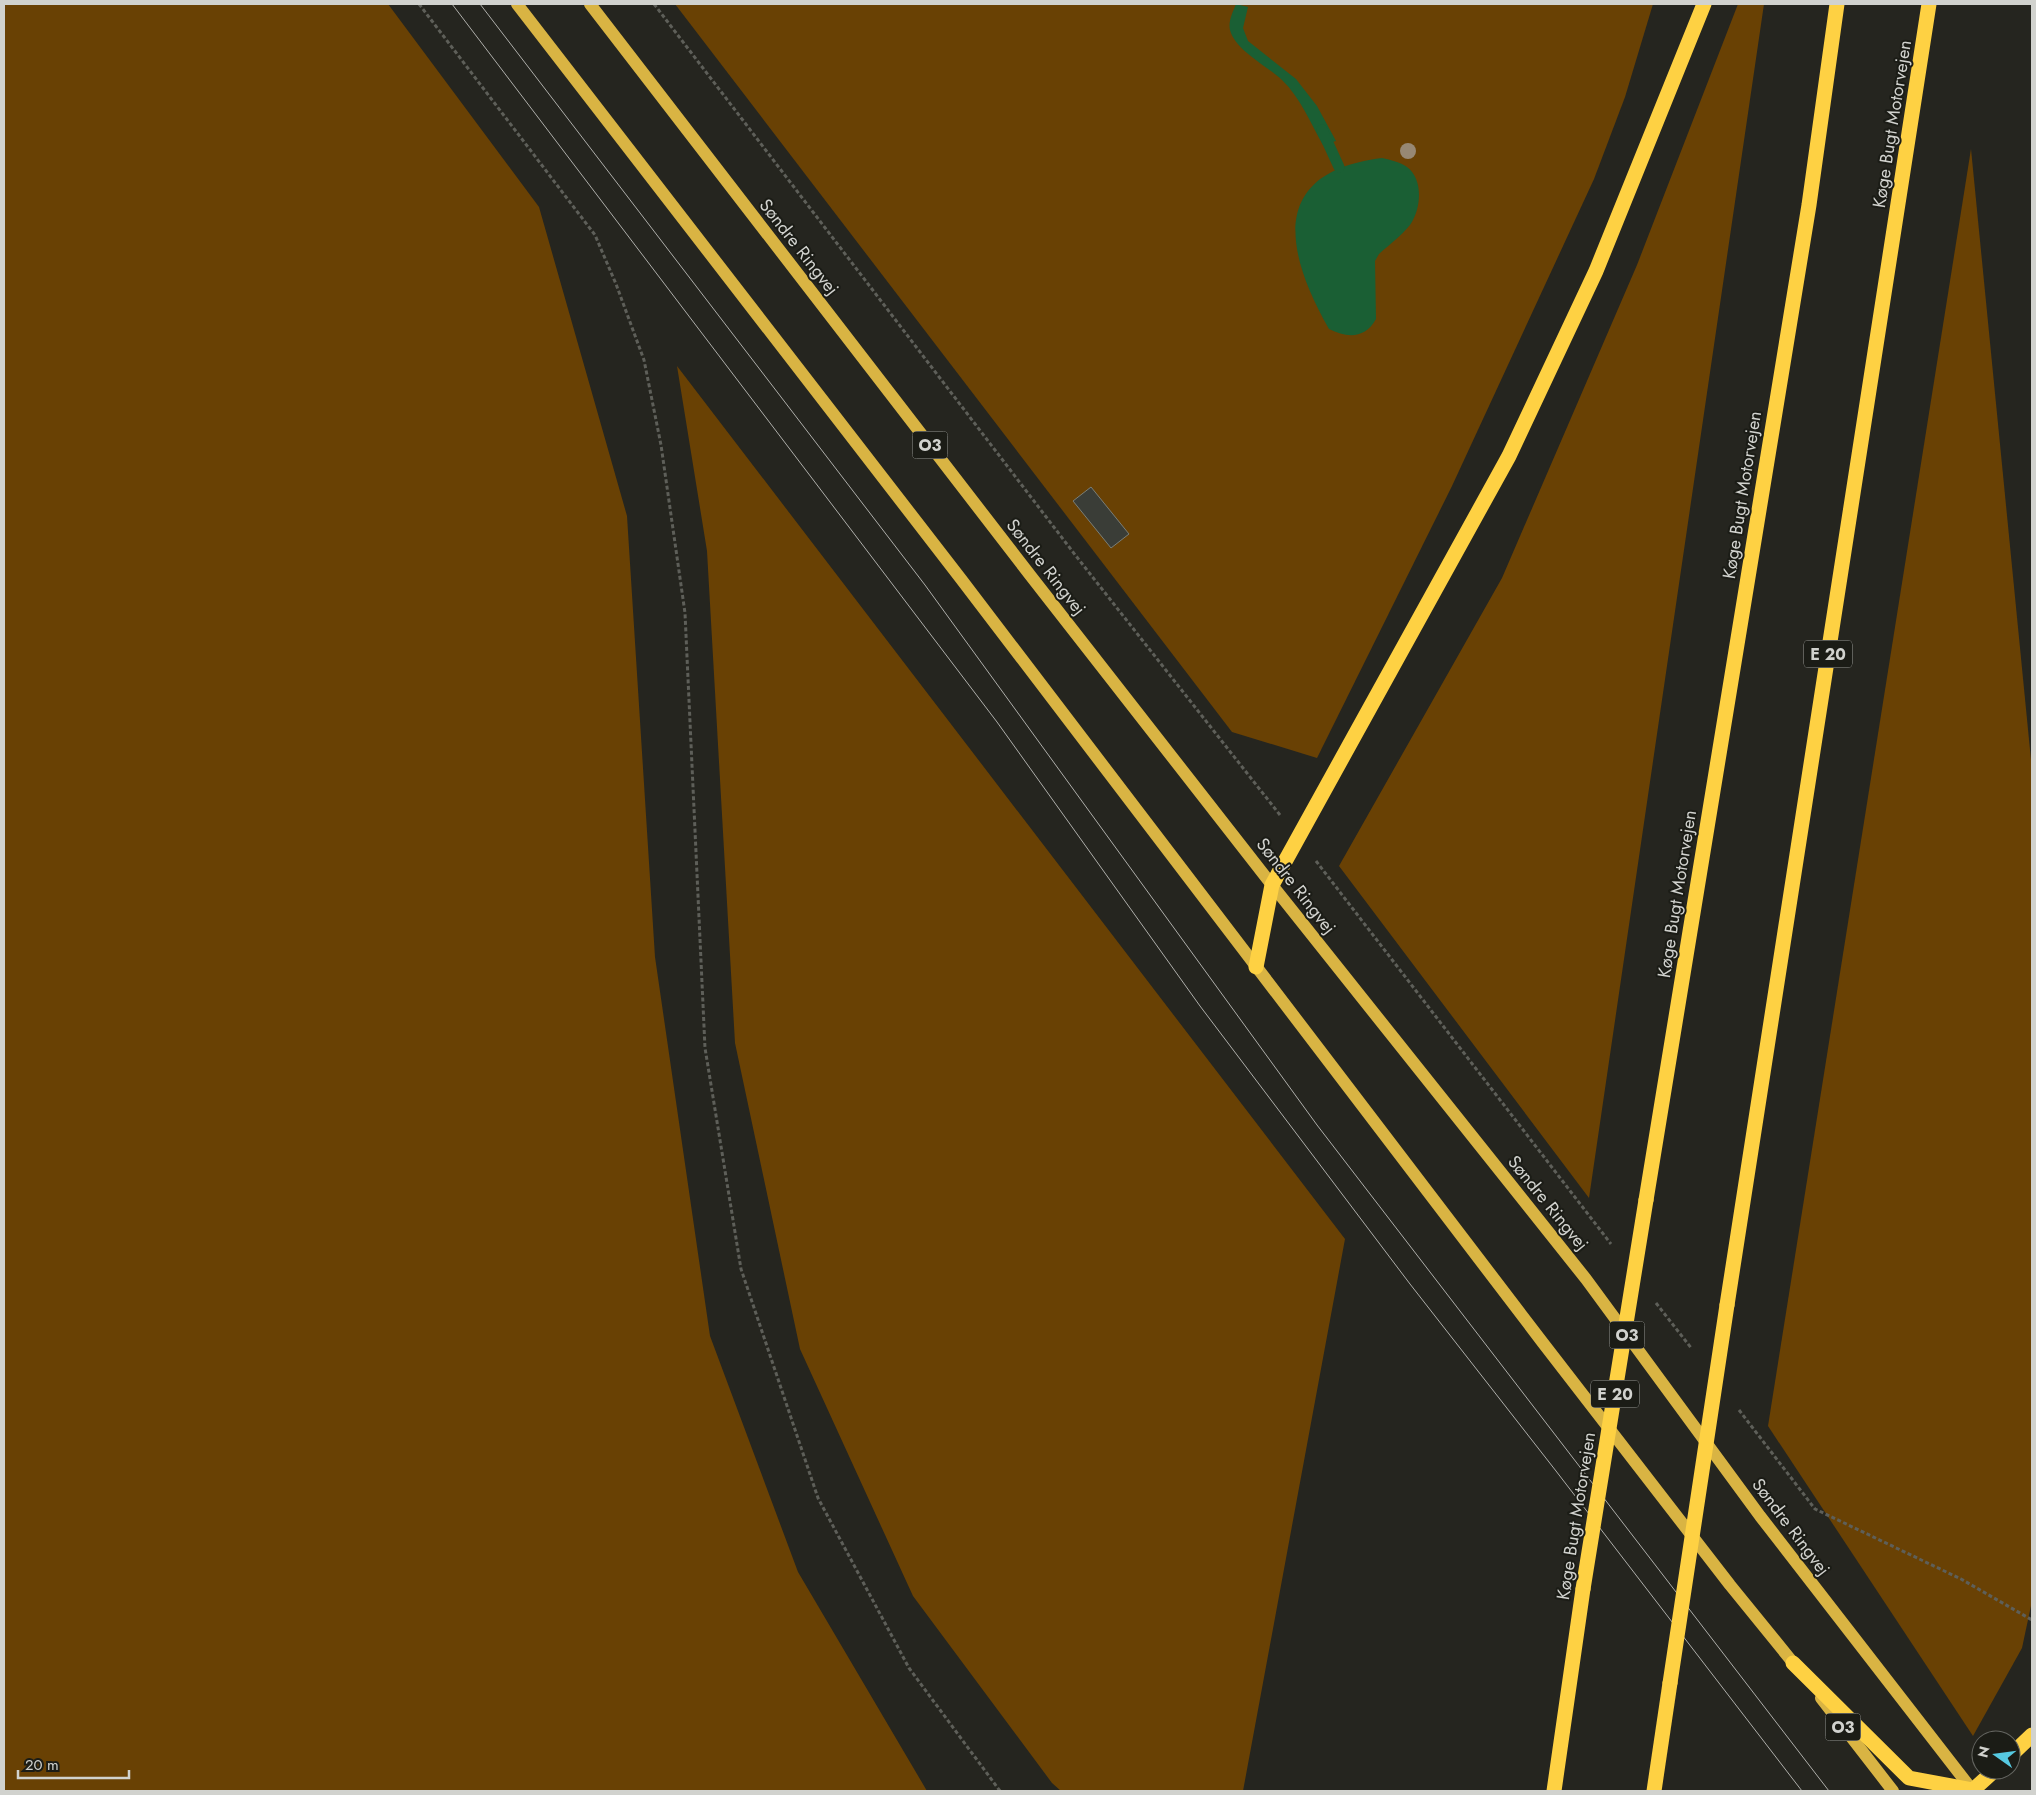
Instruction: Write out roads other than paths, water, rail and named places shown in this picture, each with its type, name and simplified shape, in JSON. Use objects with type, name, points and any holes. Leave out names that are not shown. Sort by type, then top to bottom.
[{"type":"highway","points":[[1256,967],[1272,885],[1509,456],[1596,271],[1704,4]]},
{"type":"highway","name":"Køge Bugt Motorvejen","points":[[1554,1791],[1583,1589],[1809,205],[1837,4]]},
{"type":"highway","name":"Køge Bugt Motorvejen","points":[[1654,1791],[1727,1305],[1929,4]]},
{"type":"highway","points":[[1793,1663],[1909,1778],[1973,1791],[1984,1780]]},
{"type":"highway","points":[[2021,1745],[2032,1735]]},
{"type":"main road","name":"O3","points":[[517,4],[961,579],[1549,1351],[1730,1586],[1893,1791]]},
{"type":"main road","name":"Søndre Ringvej","points":[[590,4],[1030,575],[1272,885],[1586,1279],[1760,1516],[1973,1791]]},
{"type":"waterway","points":[[1322,130],[1339,167]]},
{"type":"tram line","points":[[452,4],[997,722],[1200,1006],[1410,1284],[1802,1791]]},
{"type":"tram line","points":[[480,4],[925,585],[1317,1125],[1829,1791]]}]
